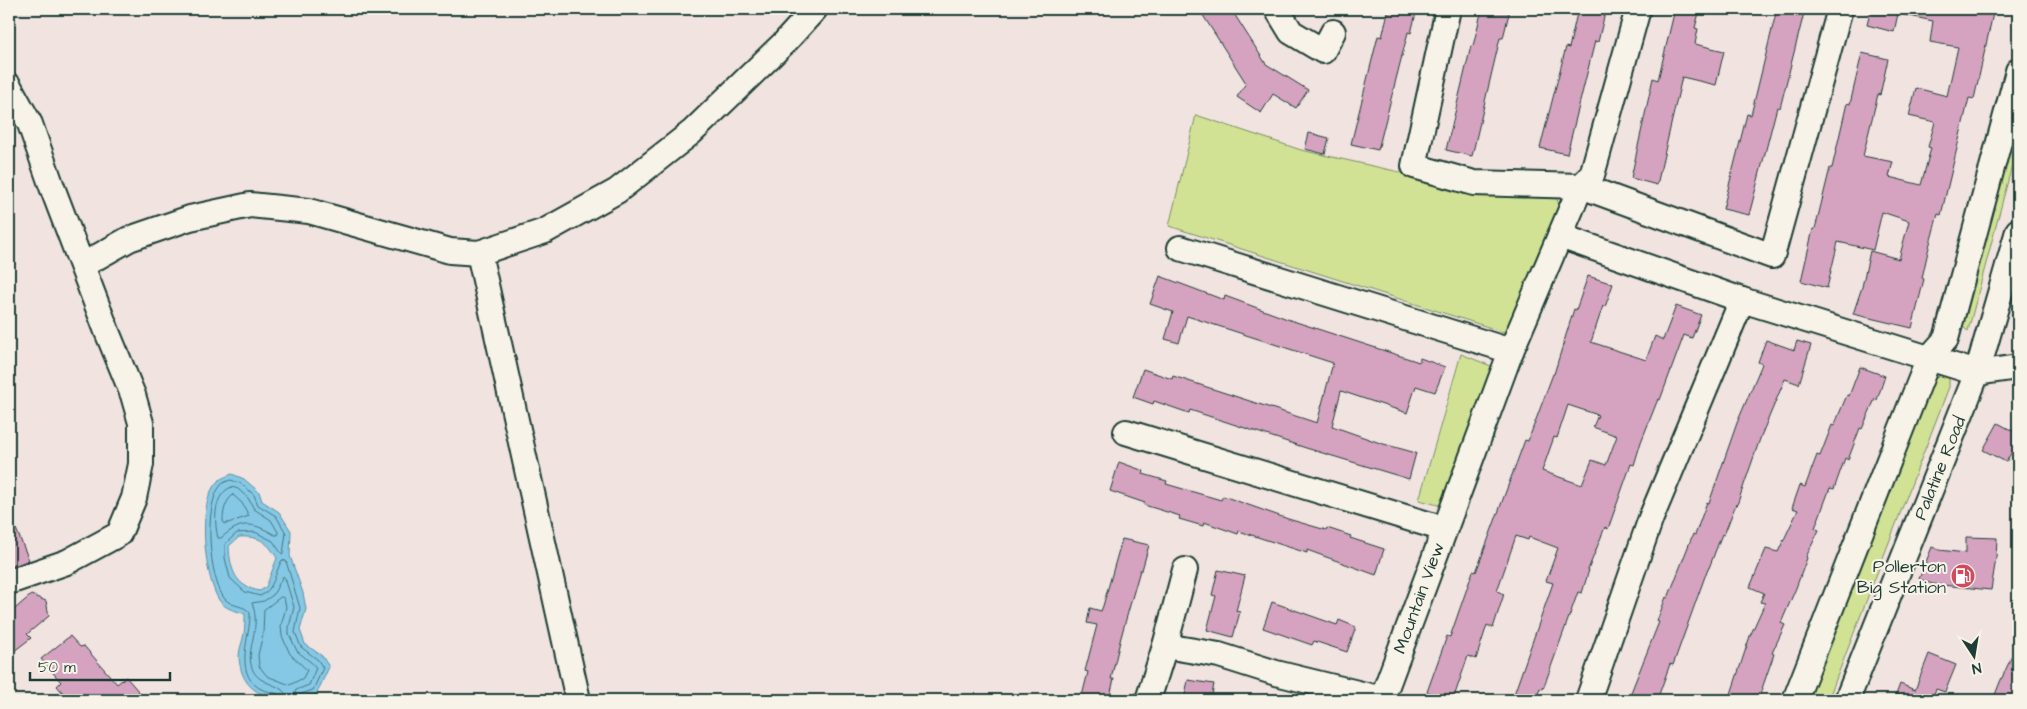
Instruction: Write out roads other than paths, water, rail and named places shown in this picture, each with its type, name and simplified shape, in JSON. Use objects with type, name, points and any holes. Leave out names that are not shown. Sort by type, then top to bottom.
[{"type":"street","points":[[83,265],[129,239],[190,218],[250,205],[309,211],[450,251],[480,253],[545,231],[618,191],[692,132],[815,9]]},
{"type":"street","points":[[1277,9],[1291,32],[1323,50],[1333,32]]},
{"type":"street","points":[[1448,9],[1414,166],[1474,183],[1581,186],[1772,256],[1840,9]]},
{"type":"street","name":"Mountain View","points":[[1165,646],[1219,655],[1276,673],[1382,699],[1511,351],[1581,186],[1592,176],[1638,9]]},
{"type":"street","points":[[1795,700],[1929,358],[1946,339],[2018,71]]},
{"type":"street","points":[[9,86],[30,124],[52,187],[133,395],[141,423],[141,464],[134,498],[119,534],[67,562],[9,582]]},
{"type":"street","name":"Palatine Road","points":[[1846,700],[1977,372],[2018,231]]},
{"type":"street","points":[[1560,236],[1742,300],[1977,372],[2018,367]]},
{"type":"street","points":[[1180,248],[1511,351]]},
{"type":"street","points":[[480,253],[578,700]]},
{"type":"street","points":[[1588,700],[1651,518],[1742,300]]},
{"type":"street","points":[[1126,432],[1444,528]]},
{"type":"street","points":[[1148,700],[1165,646],[1185,570]]},
{"type":"water","points":[[232,474],[244,479],[259,492],[262,501],[279,512],[291,531],[290,556],[303,593],[306,609],[300,630],[305,644],[322,656],[329,667],[316,695],[289,699],[265,695],[255,690],[247,682],[241,671],[239,656],[243,639],[245,614],[228,608],[219,600],[209,574],[205,539],[207,505],[211,491],[218,481]],"holes":[[[239,537],[252,537],[262,541],[270,547],[277,558],[266,587],[260,591],[245,586],[239,581],[233,569],[229,546]]]},
{"type":"place","name":"Pollerton Big Station","points":[[1963,576]]}]
